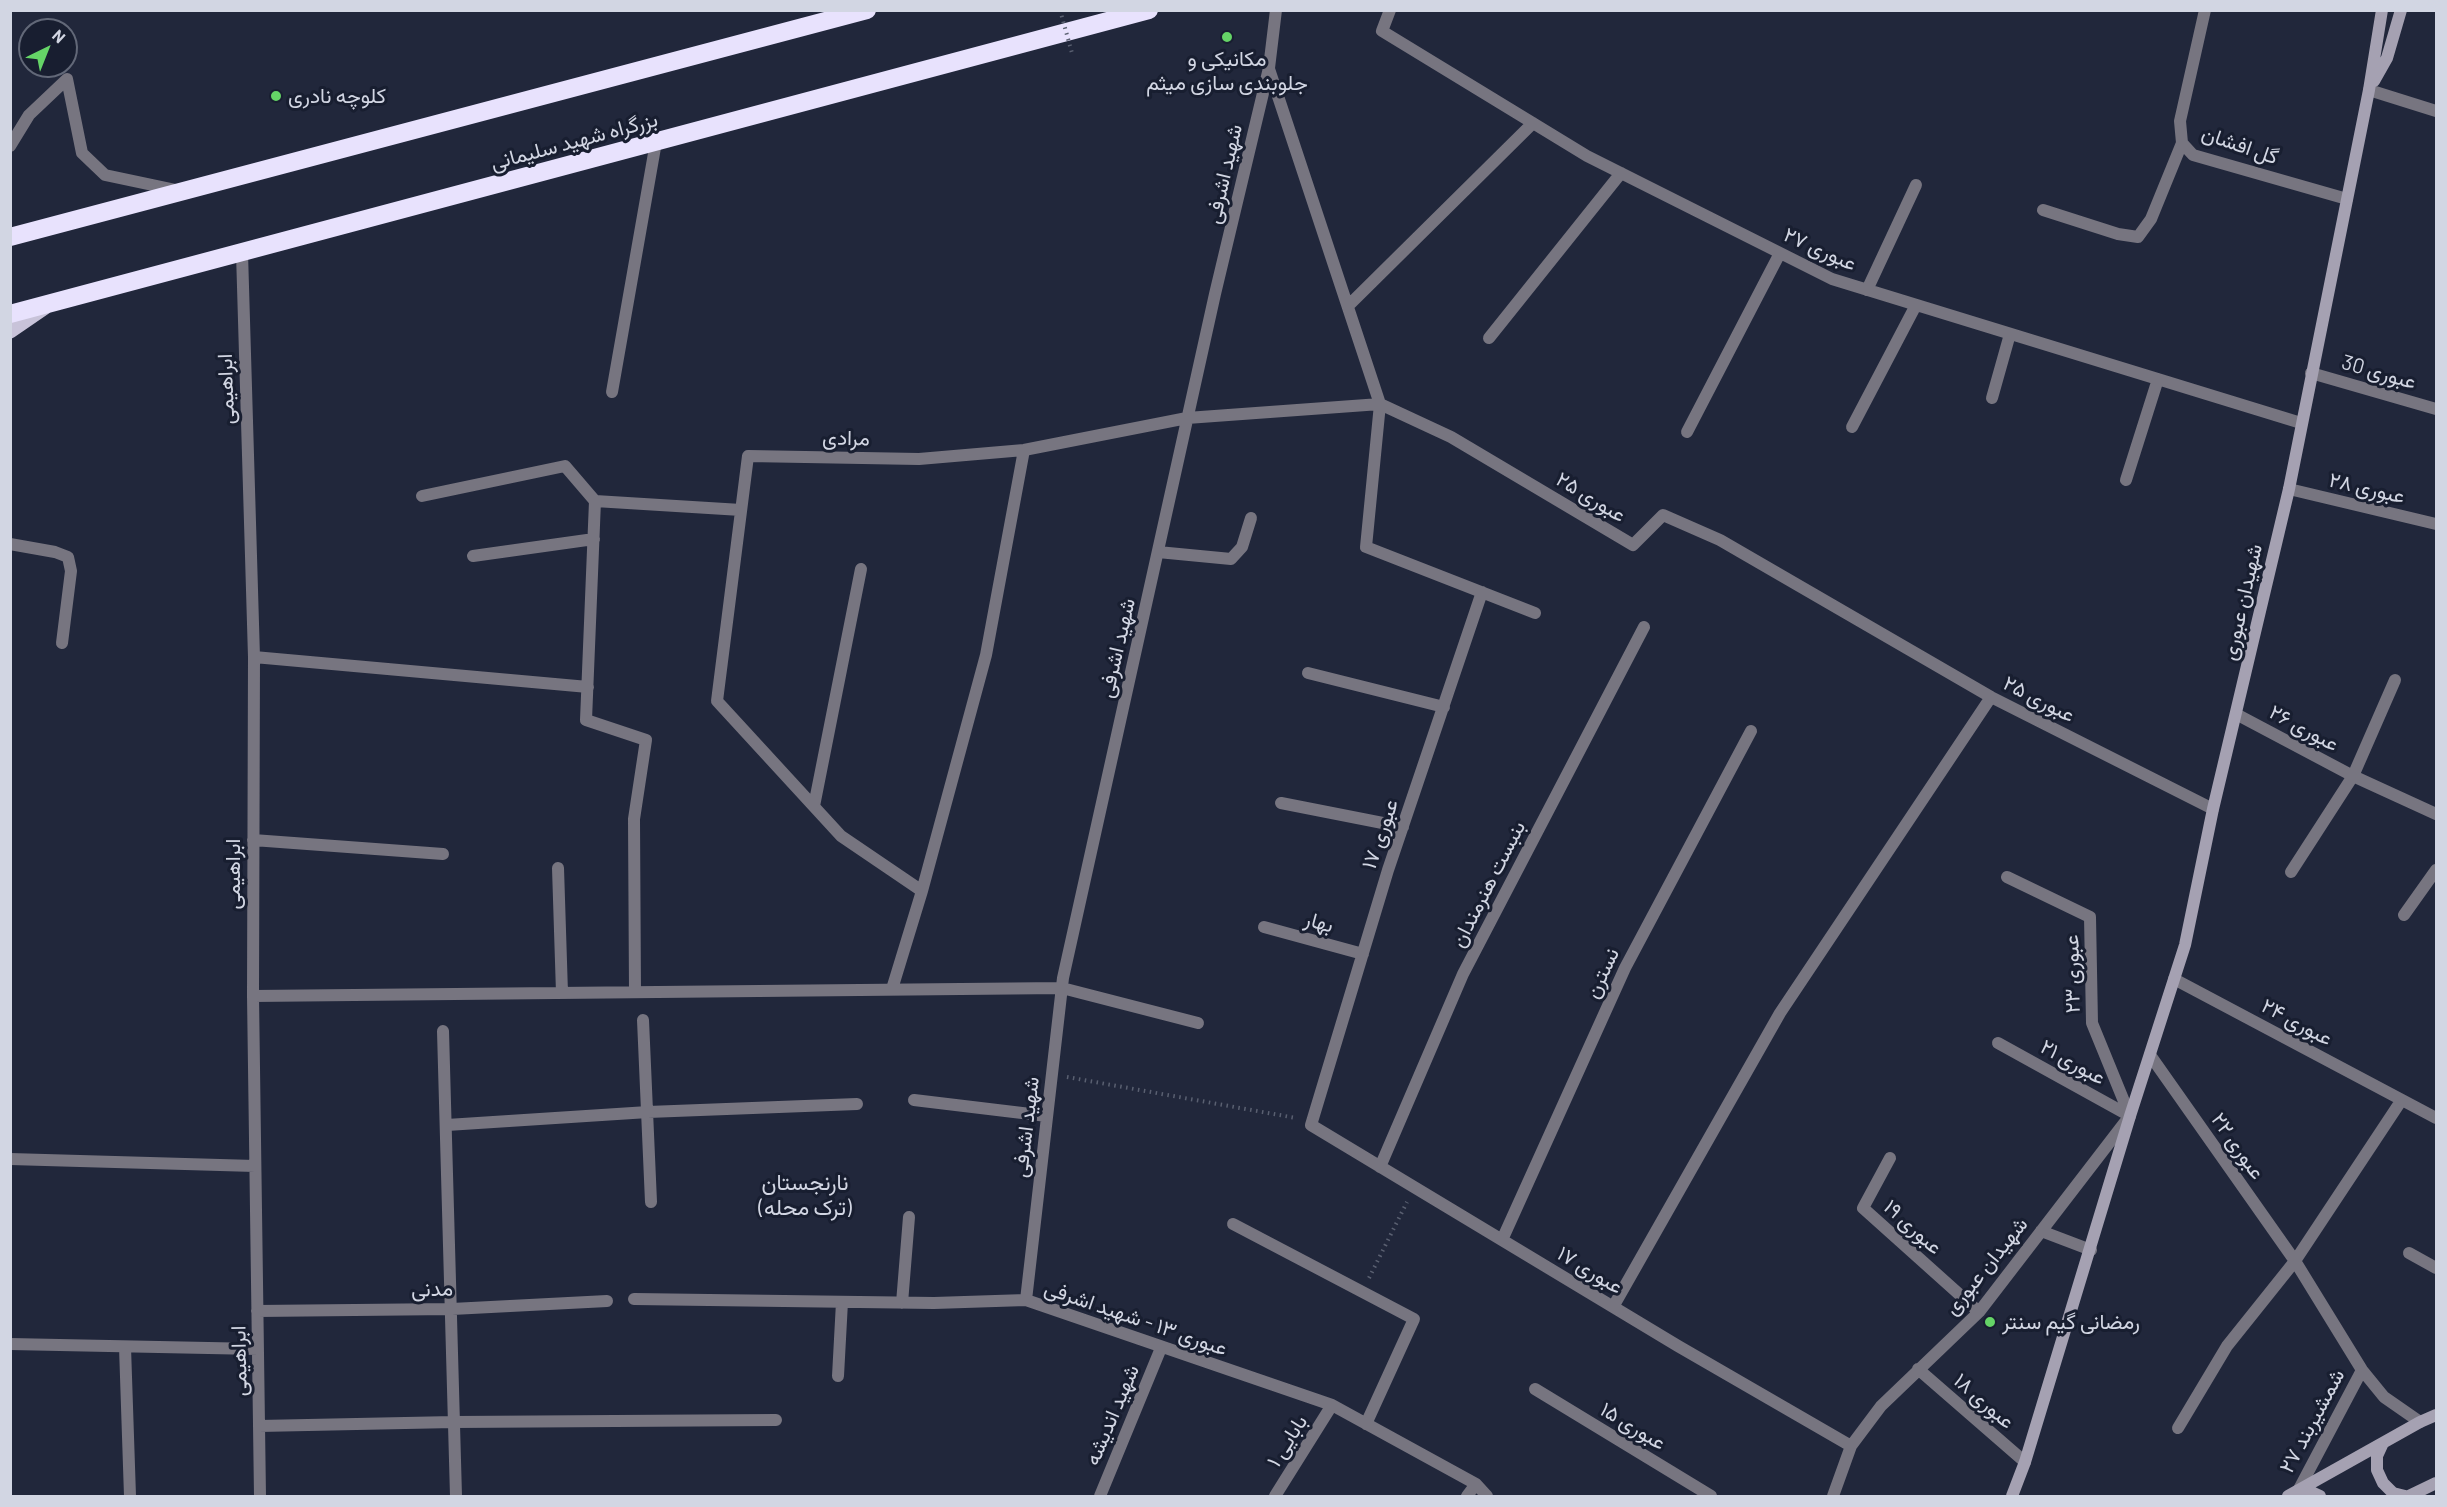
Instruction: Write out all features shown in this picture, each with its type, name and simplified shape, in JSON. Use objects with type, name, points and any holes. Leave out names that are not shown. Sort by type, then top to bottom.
[{"type":"highway","points":[[10,237],[867,10]]},
{"type":"highway","name":"بزرگراه شهید سلیمانی","points":[[10,314],[1149,10]]},
{"type":"main road","name":"شهیدان عبوری","points":[[2012,1497],[2021,1476],[2130,1116],[2185,945],[2213,808],[2289,489],[2369,90],[2382,10]]},
{"type":"main road","name":"شهیدان عبوری","points":[[2369,90],[2387,58],[2401,10]]},
{"type":"main road","points":[[10,331],[48,304]]},
{"type":"main road","points":[[2293,1494],[2436,1415]]},
{"type":"main road","points":[[2383,1443],[2378,1456],[2377,1470],[2383,1483],[2394,1493],[2407,1497],[2436,1482]]},
{"type":"main road","name":"شهیدان عبوری","points":[[2018,1497],[2021,1476]]},
{"type":"main road","points":[[2293,1494],[2309,1491],[2320,1497]]},
{"type":"street","name":"شهید اشرفی","points":[[1026,1300],[1062,988],[1187,418],[1269,68],[1276,10]]},
{"type":"street","name":"عبوری ۲۷","points":[[1390,10],[1382,31],[1587,156],[1832,279],[2301,423]]},
{"type":"street","name":"گل افشان","points":[[2205,10],[2180,122],[2182,143],[2193,155],[2347,199]]},
{"type":"street","points":[[1269,68],[1380,404],[1366,547],[1535,613]]},
{"type":"street","points":[[10,146],[29,115],[67,79],[82,153],[105,175],[175,190],[187,190]]},
{"type":"street","points":[[2369,90],[2436,111]]},
{"type":"street","points":[[1347,306],[1533,123]]},
{"type":"street","points":[[612,392],[656,142]]},
{"type":"street","points":[[2043,210],[2118,234],[2138,237],[2151,219],[2182,143]]},
{"type":"street","points":[[1489,338],[1621,173]]},
{"type":"street","points":[[1867,290],[1916,185]]},
{"type":"street","name":"ابراهیمی","points":[[242,253],[254,657],[253,996],[260,1497]]},
{"type":"street","points":[[1687,432],[1780,253]]},
{"type":"street","points":[[1852,427],[1916,305]]},
{"type":"street","points":[[1992,398],[2010,334]]},
{"type":"street","name":"عبوری 30","points":[[2311,373],[2436,409]]},
{"type":"street","points":[[2126,480],[2157,379]]},
{"type":"street","name":"مرادی","points":[[814,806],[717,701],[747,456],[918,459],[1024,450],[1187,418],[1380,404]]},
{"type":"street","name":"عبوری ۲۵","points":[[1380,404],[1451,437],[1633,545],[1664,515],[1720,540],[1991,697],[2213,808]]},
{"type":"street","points":[[892,989],[922,891],[986,655],[1024,450]]},
{"type":"street","points":[[422,496],[565,466],[595,501],[586,720],[646,740],[634,819],[635,992]]},
{"type":"street","name":"عبوری ۲۸","points":[[2289,489],[2436,524]]},
{"type":"street","points":[[595,501],[741,510]]},
{"type":"street","points":[[1158,552],[1231,559],[1242,547],[1251,518]]},
{"type":"street","points":[[473,556],[594,539]]},
{"type":"street","points":[[10,544],[55,552],[68,557],[71,571],[62,643]]},
{"type":"street","points":[[861,569],[814,806],[842,836],[922,891]]},
{"type":"street","name":"عبوری ۱۷","points":[[1482,592],[1403,827],[1311,1125],[1613,1307],[1851,1446]]},
{"type":"street","name":"بنبست هنرمندان","points":[[1380,1167],[1463,974],[1644,627]]},
{"type":"street","points":[[254,657],[588,687]]},
{"type":"street","points":[[1308,673],[1444,707]]},
{"type":"street","name":"عبوری ۲۶","points":[[2353,776],[2395,680]]},
{"type":"street","points":[[1613,1307],[1780,1012],[1991,697]]},
{"type":"street","name":"عبوری ۲۶","points":[[2236,714],[2353,776],[2436,814]]},
{"type":"street","name":"نسترن","points":[[1502,1240],[1625,968],[1751,731]]},
{"type":"street","points":[[2291,872],[2353,776]]},
{"type":"street","points":[[1281,803],[1403,827]]},
{"type":"street","points":[[253,840],[443,854]]},
{"type":"street","points":[[558,868],[562,993]]},
{"type":"street","points":[[2404,915],[2436,870]]},
{"type":"street","name":"عبوری ۲۳","points":[[2007,877],[2090,917],[2092,1023],[2130,1116]]},
{"type":"street","name":"بهار","points":[[1264,927],[1363,954]]},
{"type":"street","name":"عبوری ۲۴","points":[[2174,979],[2436,1118]]},
{"type":"street","points":[[253,996],[1062,988],[1198,1023]]},
{"type":"street","points":[[643,1020],[651,1202]]},
{"type":"street","points":[[443,1031],[456,1497]]},
{"type":"street","name":"عبوری ۲۱","points":[[1998,1043],[2130,1116]]},
{"type":"street","name":"عبوری ۲۲","points":[[2150,1054],[2295,1261]]},
{"type":"street","points":[[914,1100],[1047,1116]]},
{"type":"street","points":[[2178,1428],[2227,1346],[2295,1261],[2401,1101]]},
{"type":"street","points":[[447,1125],[648,1112],[857,1104]]},
{"type":"street","name":"شهیدان عبوری","points":[[1833,1497],[1851,1446],[1881,1406],[1979,1312],[2130,1116]]},
{"type":"street","name":"عبوری ۱۹","points":[[1890,1158],[1863,1208],[1979,1312]]},
{"type":"street","points":[[10,1159],[255,1166]]},
{"type":"street","points":[[902,1303],[909,1217]]},
{"type":"street","points":[[1233,1224],[1414,1319],[1366,1424]]},
{"type":"street","points":[[2041,1231],[2091,1250]]},
{"type":"street","points":[[2409,1253],[2436,1268]]},
{"type":"street","name":"شمشیربند ۲۷","points":[[2295,1261],[2362,1370],[2384,1396],[2420,1422]]},
{"type":"street","name":"عبوری ۱۳ - شهید اشرفی","points":[[634,1299],[902,1303],[1026,1300],[1332,1405],[1476,1484],[1487,1497]]},
{"type":"street","name":"مدنی","points":[[257,1311],[452,1309],[607,1301]]},
{"type":"street","points":[[838,1376],[842,1302]]},
{"type":"street","points":[[10,1344],[258,1349]]},
{"type":"street","points":[[125,1347],[130,1497]]},
{"type":"street","name":"شهید اندیشه","points":[[1100,1497],[1161,1348]]},
{"type":"street","name":"عبوری ۱۸","points":[[1918,1369],[2025,1462]]},
{"type":"street","name":"شمشیربند ۲۷","points":[[2293,1494],[2362,1370]]},
{"type":"street","name":"عبوری ۱۵","points":[[1535,1389],[1711,1497]]},
{"type":"street","name":"بابایی ۱","points":[[1275,1497],[1332,1405]]},
{"type":"street","points":[[259,1426],[776,1420]]},
{"type":"street","points":[[1467,1497],[1476,1484]]},
{"type":"path","points":[[1060,10],[1072,53]]},
{"type":"path","points":[[1052,1074],[1300,1118],[1311,1125]]},
{"type":"path","points":[[1362,1292],[1414,1187]]},
{"type":"place","name":"مکانیکی و جلوبندی سازی میثم","points":[[1227,37]]},
{"type":"place","name":"کلوچه نادری","points":[[276,96]]},
{"type":"place","name":"رمضانی گیم سنتر","points":[[1990,1322]]},
{"type":"district","name":"نارنجستان (ترک محله)","points":[[805,1196]]}]
